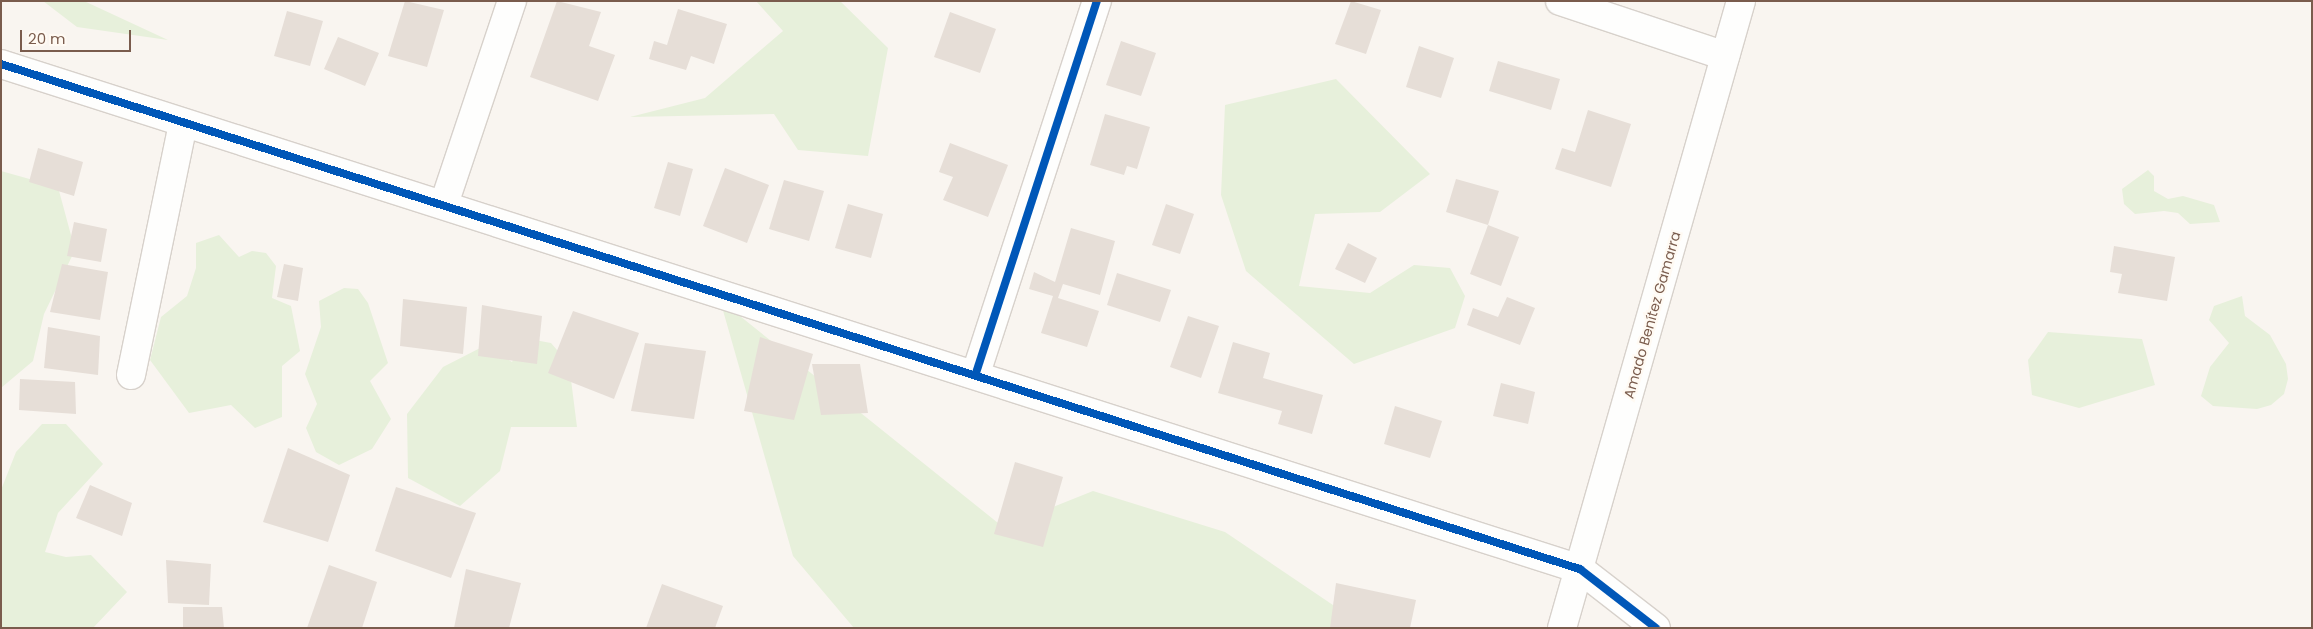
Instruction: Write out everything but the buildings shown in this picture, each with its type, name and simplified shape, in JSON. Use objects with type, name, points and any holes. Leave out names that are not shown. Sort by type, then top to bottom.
[{"type":"street","points":[[444,204],[512,1]]},
{"type":"street","points":[[976,373],[1097,1]]},
{"type":"street","points":[[1560,1],[1725,56]]},
{"type":"street","name":"Amado Benítez Gamarra","points":[[1562,628],[1741,1]]},
{"type":"street","points":[[1,64],[183,124],[444,204],[976,373],[1580,569],[1656,628]]},
{"type":"street","points":[[131,376],[183,124]]},
{"type":"green space","points":[[43,1],[84,1],[168,40],[77,27]]},
{"type":"green space","points":[[756,1],[840,1],[888,48],[868,156],[798,150],[774,114],[630,117],[705,98],[783,31]]},
{"type":"green space","points":[[1336,79],[1430,174],[1380,212],[1315,214],[1299,286],[1370,293],[1414,265],[1450,268],[1465,296],[1455,328],[1354,364],[1246,271],[1221,195],[1225,105]]},
{"type":"green space","points":[[2148,170],[2154,176],[2154,191],[2168,199],[2183,196],[2214,205],[2220,222],[2190,224],[2178,213],[2164,211],[2135,214],[2124,204],[2122,189]]},
{"type":"green space","points":[[1,171],[58,187],[75,250],[44,314],[33,361],[1,388]]},
{"type":"green space","points":[[219,235],[239,257],[252,251],[266,253],[276,266],[272,298],[291,306],[300,351],[282,366],[282,417],[255,428],[231,405],[189,413],[150,360],[161,317],[187,296],[196,268],[196,243]]},
{"type":"green space","points":[[344,288],[358,289],[368,303],[388,363],[370,381],[391,419],[372,449],[339,465],[316,452],[306,428],[317,404],[305,374],[321,327],[319,301]]},
{"type":"green space","points":[[2242,296],[2245,316],[2270,335],[2286,364],[2288,379],[2284,394],[2271,405],[2257,409],[2213,406],[2201,396],[2210,367],[2229,343],[2209,320],[2214,306]]},
{"type":"green space","points":[[720,300],[1003,527],[1093,491],[1225,532],[1367,628],[854,628],[793,556]]},
{"type":"green space","points":[[2048,332],[2142,339],[2155,385],[2079,408],[2032,395],[2028,360]]},
{"type":"green space","points":[[524,338],[551,343],[569,364],[577,427],[511,427],[500,471],[460,506],[408,478],[407,414],[443,367],[486,345],[512,362]]},
{"type":"green space","points":[[42,424],[66,424],[103,464],[58,513],[45,552],[66,557],[91,555],[127,592],[93,628],[1,628],[1,490],[16,452]]},
{"type":"cycle path","points":[[976,373],[1097,1]]},
{"type":"cycle path","points":[[1,64],[1580,569],[1656,628]]}]
